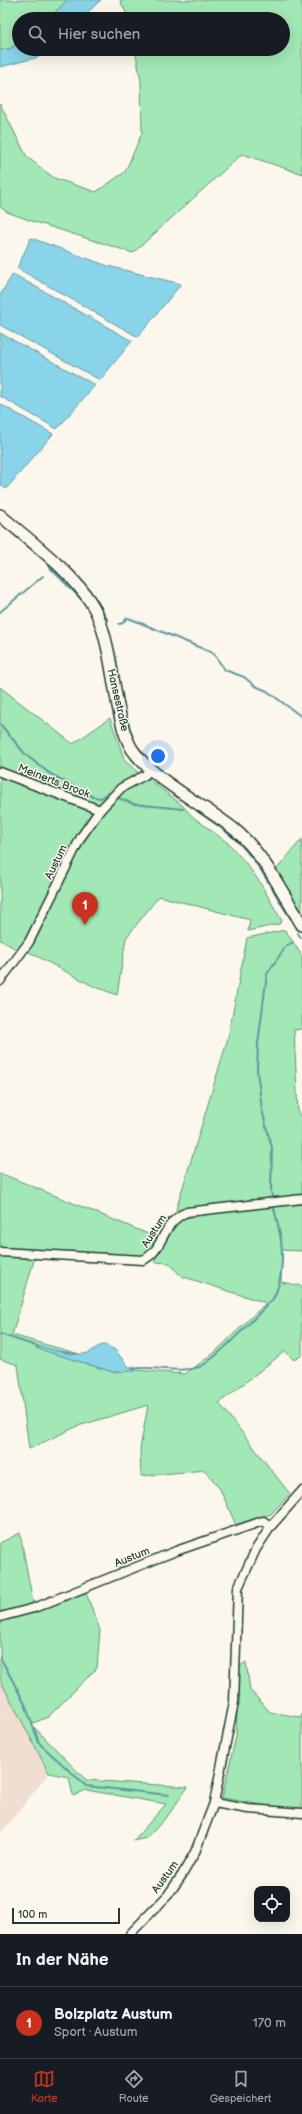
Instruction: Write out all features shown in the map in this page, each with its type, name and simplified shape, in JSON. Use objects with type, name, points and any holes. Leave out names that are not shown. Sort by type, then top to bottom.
[{"type":"street","name":"Hansestraße","points":[[0,515],[73,580],[91,604],[103,634],[127,739],[138,758],[150,769],[226,823],[243,837],[264,861],[302,925]]},
{"type":"street","name":"Austum","points":[[0,981],[28,942],[81,838],[100,810],[121,788],[145,775],[150,769]]},
{"type":"street","name":"Meinerts Brook","points":[[0,772],[100,810]]},
{"type":"street","name":"Austum","points":[[0,1252],[143,1260],[152,1256],[173,1220],[187,1212],[302,1199]]},
{"type":"street","name":"Austum","points":[[130,1934],[168,1895],[182,1875],[195,1852],[214,1803],[234,1702],[238,1588],[256,1549],[271,1526],[302,1490]]},
{"type":"street","name":"Austum","points":[[0,1617],[34,1608],[217,1535],[263,1521],[271,1526]]},
{"type":"street","points":[[214,1803],[248,1809],[302,1813]]},
{"type":"shaded area","points":[[0,1680],[49,1773],[0,1835]]},
{"type":"green space","points":[[0,0],[67,0],[56,12],[12,12],[12,47],[0,50]]},
{"type":"green space","points":[[120,0],[302,0],[302,174],[242,154],[133,253],[29,220],[7,212],[0,207],[0,104],[27,157],[54,178],[96,192],[125,172],[142,133],[141,82],[136,56],[290,56],[290,12],[126,12]]},
{"type":"green space","points":[[0,687],[73,744],[110,718],[125,761],[140,774],[99,808],[20,951],[0,940]]},
{"type":"green space","points":[[146,777],[182,805],[193,817],[228,843],[259,881],[282,921],[279,924],[248,931],[250,920],[159,896],[126,938],[117,995],[93,986],[27,951],[67,866],[92,825],[124,788]]},
{"type":"green space","points":[[302,839],[302,912],[276,870]]},
{"type":"green space","points":[[285,930],[302,956],[302,1029],[294,1030],[298,1113],[302,1117],[302,1196],[176,1210],[228,1038],[247,938]]},
{"type":"green space","points":[[0,1173],[158,1238],[149,1255],[142,1258],[0,1248]]},
{"type":"green space","points":[[302,1204],[302,1251],[282,1250],[281,1282],[302,1286],[302,1355],[294,1360],[285,1351],[219,1403],[290,1494],[271,1514],[236,1525],[220,1489],[205,1470],[141,1476],[140,1449],[148,1405],[78,1426],[29,1449],[18,1365],[0,1359],[0,1256],[35,1257],[12,1335],[79,1354],[36,1348],[113,1372],[135,1370],[185,1374],[213,1354],[266,1303],[181,1276],[169,1263],[154,1262],[170,1231],[177,1222],[185,1218],[198,1215]]},
{"type":"green space","points":[[20,1533],[34,1608],[51,1602],[52,1606],[86,1593],[100,1630],[97,1668],[48,1717],[31,1724],[86,1780],[188,1787],[169,1814],[147,1838],[133,1841],[166,1804],[86,1790],[73,1796],[69,1777],[49,1773],[0,1680],[0,1543]]},
{"type":"green space","points":[[246,1662],[250,1690],[270,1712],[300,1717],[302,1714],[302,1809],[274,1807],[222,1798],[236,1736],[239,1667]]},
{"type":"water","points":[[67,0],[101,0],[88,12],[56,12]]},
{"type":"water","points":[[12,47],[12,56],[40,56],[0,67],[0,50]]},
{"type":"water","points":[[31,238],[108,266],[181,284],[138,337],[17,268]]},
{"type":"water","points":[[13,274],[132,341],[100,380],[0,325],[0,295]]},
{"type":"water","points":[[0,333],[95,385],[57,429],[0,396]]},
{"type":"water","points":[[0,404],[53,434],[6,489],[0,484]]},
{"type":"water","points":[[106,1345],[115,1350],[129,1367],[134,1367],[135,1371],[113,1372],[36,1348],[37,1346],[66,1353],[78,1354],[87,1353],[99,1346]]},
{"type":"waterway","points":[[49,567],[87,605]]},
{"type":"waterway","points":[[0,612],[43,576]]},
{"type":"waterway","points":[[100,606],[108,621]]},
{"type":"waterway","points":[[119,624],[123,623],[127,618],[131,619],[213,653],[225,670],[244,677],[255,686],[267,691],[302,717]]},
{"type":"waterway","points":[[0,724],[26,755],[49,773],[93,797],[101,798],[108,793],[113,795]]},
{"type":"waterway","points":[[116,797],[134,804],[183,809]]},
{"type":"waterway","points":[[197,811],[224,830],[242,846],[259,868],[291,919]]},
{"type":"waterway","points":[[298,933],[301,938]]},
{"type":"waterway","points":[[272,1200],[272,1148],[262,1110],[257,1070],[258,1044],[267,974],[286,946],[293,942]]},
{"type":"waterway","points":[[132,1369],[149,1368],[182,1370],[199,1367],[215,1357],[273,1299],[277,1291],[282,1263],[280,1234],[273,1204]]},
{"type":"waterway","points":[[0,1334],[39,1347]]},
{"type":"waterway","points":[[0,1657],[25,1704],[39,1743],[86,1786],[169,1795]]},
{"type":"place","name":"Bolzplatz Austum","points":[[85,925]]}]
